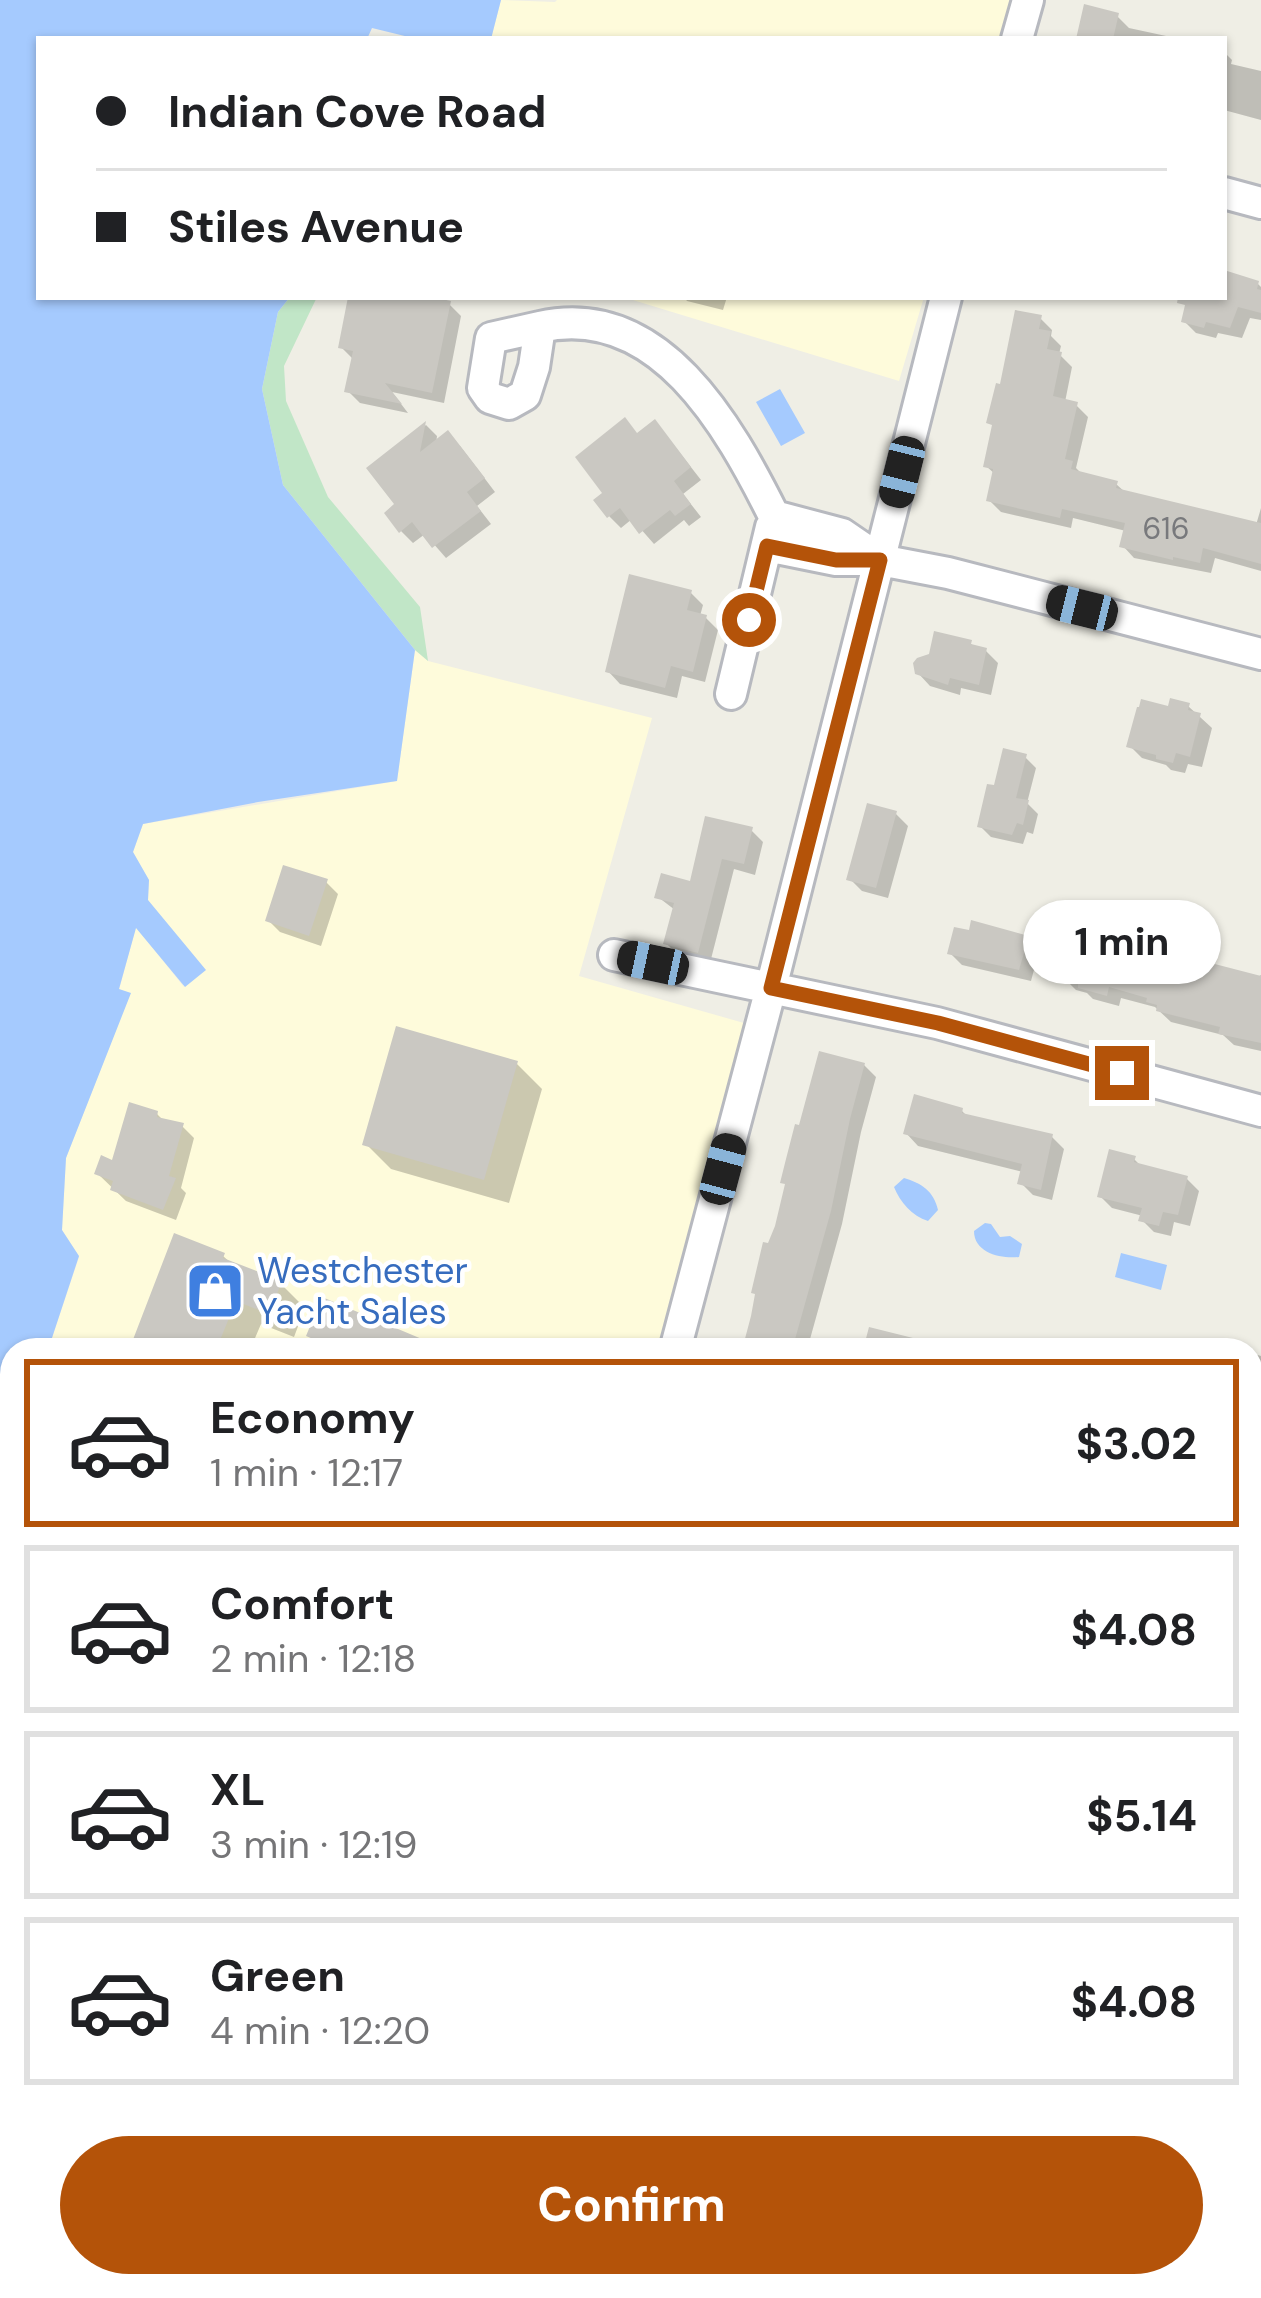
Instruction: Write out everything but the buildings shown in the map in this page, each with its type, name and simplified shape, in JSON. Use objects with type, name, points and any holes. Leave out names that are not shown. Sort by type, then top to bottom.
[{"type":"street","points":[[1018,36],[1028,0]]},
{"type":"street","points":[[1227,194],[1261,203]]},
{"type":"street","points":[[678,1338],[945,300]]},
{"type":"street","points":[[540,326],[562,322],[609,328],[655,349],[695,388],[747,463],[770,531],[731,694]]},
{"type":"street","points":[[770,531],[842,533],[880,560],[1261,654]]},
{"type":"street","points":[[614,955],[938,1023],[1261,1111]]},
{"type":"shaded area","points":[[501,0],[1013,0],[1003,36],[492,36]]},
{"type":"shaded area","points":[[633,300],[923,300],[899,381]]},
{"type":"shaded area","points":[[415,650],[428,661],[652,718],[579,976],[758,1027],[674,1338],[52,1338],[79,1257],[62,1230],[66,1158],[130,994],[119,990],[136,927],[184,987],[148,900],[149,880],[133,852],[143,824],[397,781]]},
{"type":"green space","points":[[288,300],[316,300],[284,366],[286,401],[328,497],[420,607],[428,661],[283,485],[262,389],[278,312]]},
{"type":"water","points":[[0,0],[501,0],[492,36],[405,36],[372,28],[368,36],[36,36],[36,300],[288,300],[278,312],[262,389],[283,485],[415,650],[397,781],[143,824],[133,852],[149,880],[148,900],[206,970],[185,987],[136,928],[119,989],[131,993],[66,1158],[62,1230],[79,1256],[52,1338],[0,1338]]},
{"type":"water","points":[[780,389],[805,433],[781,446],[756,402]]},
{"type":"water","points":[[904,1178],[921,1185],[933,1198],[938,1210],[928,1221],[912,1212],[897,1193],[894,1187]]},
{"type":"water","points":[[985,1223],[1000,1237],[1010,1236],[1022,1244],[1019,1257],[997,1255],[978,1245],[974,1231]]},
{"type":"water","points":[[1121,1253],[1167,1265],[1161,1290],[1115,1277]]},
{"type":"place","name":"Westchester Yacht Sales","points":[[215,1291]]},
{"type":"route","points":[[749,620],[767,546],[836,560],[880,560],[771,988],[938,1023],[1122,1073]]}]
